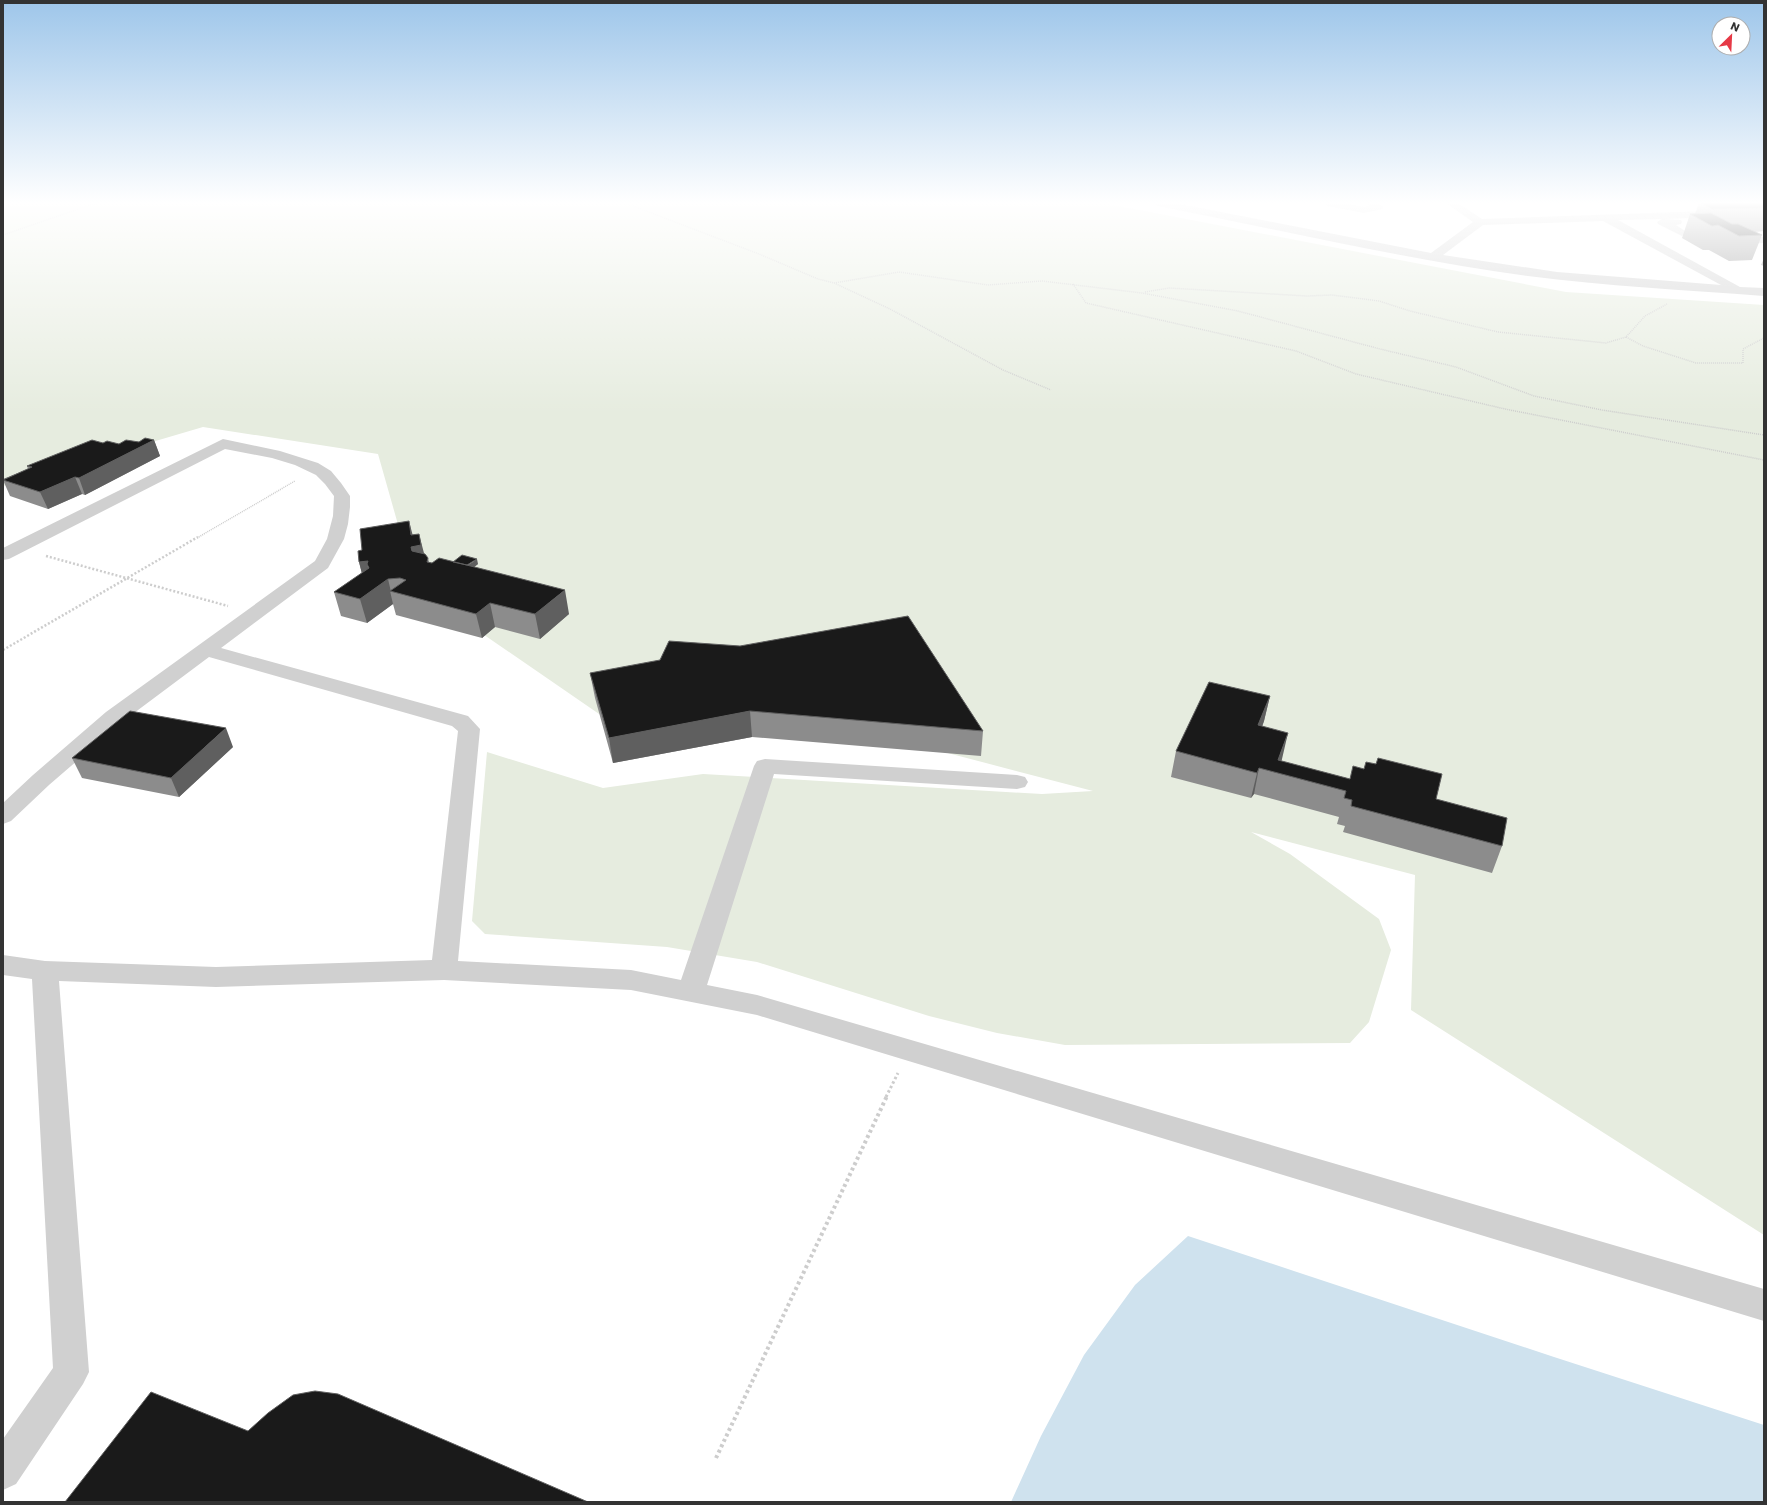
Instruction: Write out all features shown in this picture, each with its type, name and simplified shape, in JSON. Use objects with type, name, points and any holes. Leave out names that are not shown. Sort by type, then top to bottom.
[{"type":"street","points":[[1536,273],[1600,281],[1764,292]]},
{"type":"street","points":[[1709,273],[1740,290]]},
{"type":"street","points":[[3,816],[41,780],[114,717],[322,564],[334,545],[342,520],[342,496],[322,472],[299,461],[253,449],[223,444],[10,552]]},
{"type":"street","points":[[207,650],[460,721],[469,729],[444,970]]},
{"type":"street","points":[[691,991],[765,766],[1017,782]]},
{"type":"street","points":[[3,965],[45,971],[216,977],[444,970],[632,980],[691,991],[757,1005],[1764,1304]]},
{"type":"street","points":[[3,1471],[71,1372],[45,971]]},
{"type":"path","points":[[803,273],[818,280],[834,283],[890,309],[1003,370],[1050,390]]},
{"type":"path","points":[[834,283],[892,273]]},
{"type":"path","points":[[907,273],[988,285],[1042,281],[1072,284],[1142,293],[1238,311],[1380,349],[1456,367],[1534,396],[1602,410],[1764,435]]},
{"type":"path","points":[[1072,284],[1086,303],[1296,351],[1356,374],[1505,409],[1764,460]]},
{"type":"path","points":[[1142,293],[1169,288],[1307,296],[1332,295],[1379,301],[1410,311],[1498,332],[1606,343],[1626,337],[1645,316],[1698,288]]},
{"type":"path","points":[[1626,337],[1643,346],[1696,363],[1743,363],[1743,349],[1764,338]]},
{"type":"path","points":[[3,650],[315,469]]},
{"type":"path","points":[[10,552],[126,578],[255,614]]},
{"type":"path","points":[[716,1458],[908,1050]]},
{"type":"shaded area","points":[[3,273],[1468,273],[1566,292],[1764,305],[1764,1235],[1411,1010],[1415,875],[1251,832],[1290,854],[1379,919],[1391,950],[1369,1022],[1350,1043],[1065,1045],[997,1033],[929,1016],[757,962],[667,947],[485,934],[472,921],[487,752],[603,788],[703,774],[1042,794],[1093,791],[829,722],[631,736],[416,588],[378,454],[203,427],[3,486]]},
{"type":"water","points":[[1188,1236],[1764,1425],[1764,1502],[1011,1502],[1041,1436],[1084,1355],[1135,1285]]},
{"type":"building","points":[[145,438],[154,440],[79,478],[75,477],[40,492],[3,480],[32,467],[27,466],[92,440],[103,443],[107,441],[119,444],[126,440],[139,442]]},
{"type":"building","points":[[409,521],[411,535],[419,534],[421,545],[411,547],[412,551],[425,554],[428,558],[427,562],[432,563],[439,558],[565,590],[535,614],[490,603],[476,614],[390,591],[406,580],[400,578],[388,579],[360,599],[334,592],[369,568],[367,564],[368,561],[359,562],[358,551],[362,550],[360,529]]},
{"type":"building","points":[[462,555],[477,559],[467,565],[453,562]]},
{"type":"building","points":[[908,616],[983,731],[750,711],[609,738],[590,673],[660,660],[669,641],[740,646]]},
{"type":"building","points":[[1209,682],[1270,696],[1258,725],[1288,733],[1278,760],[1350,779],[1353,766],[1364,769],[1366,762],[1376,764],[1378,758],[1442,774],[1436,799],[1507,818],[1502,846],[1351,806],[1352,800],[1344,798],[1346,791],[1259,768],[1257,773],[1176,751]]},
{"type":"building","points":[[130,711],[226,728],[171,778],[72,758]]},
{"type":"building","points":[[315,1391],[338,1394],[588,1502],[65,1502],[151,1392],[248,1431],[268,1413],[293,1395]]}]
